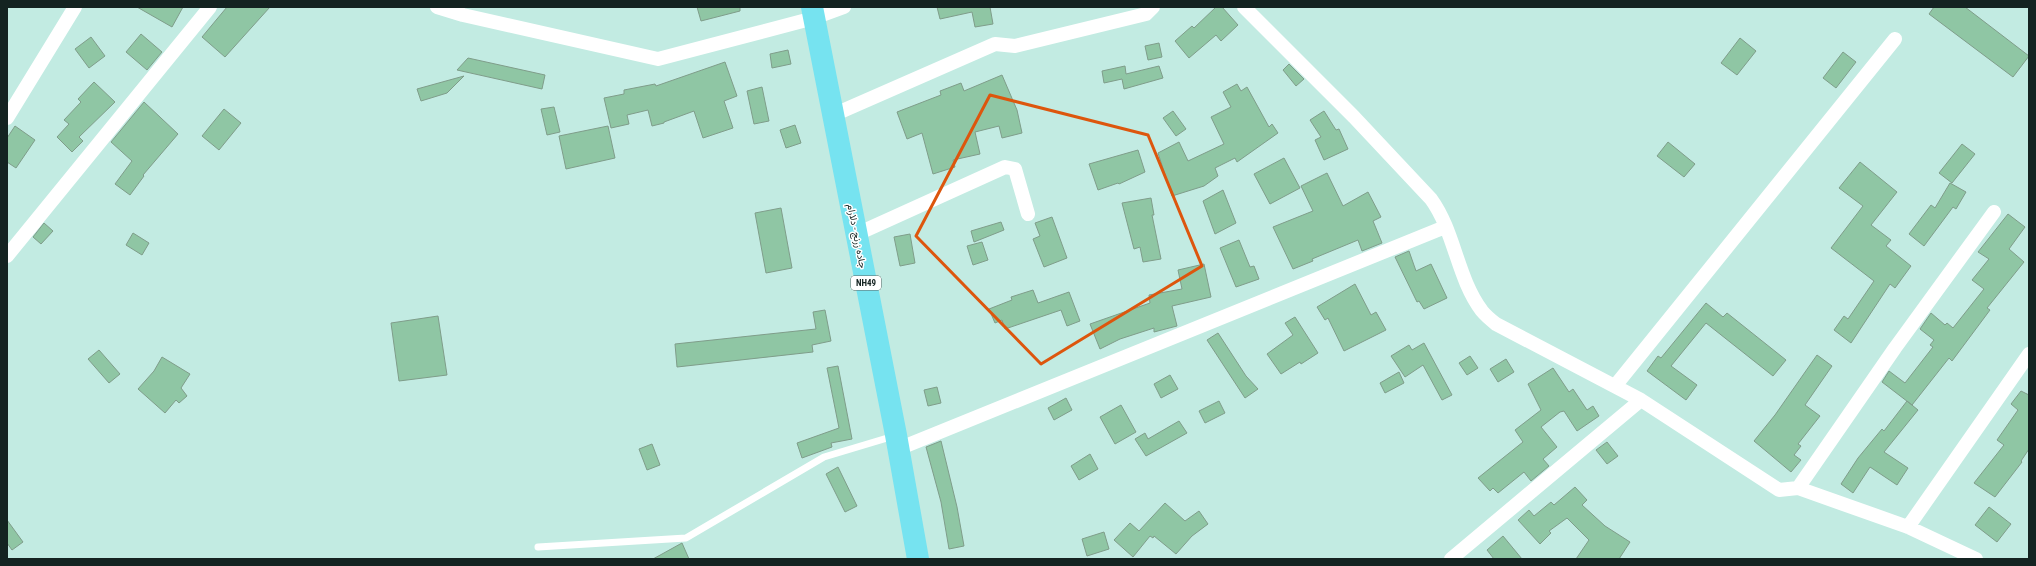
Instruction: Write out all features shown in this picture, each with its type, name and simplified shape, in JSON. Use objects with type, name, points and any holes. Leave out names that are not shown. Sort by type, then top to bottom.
[{"type":"highway","name":"جاده زرنج - دلارام","points":[[813,13],[857,234],[918,559]]},
{"type":"street","points":[[7,118],[75,7]]},
{"type":"street","points":[[7,256],[210,7]]},
{"type":"street","points":[[437,7],[463,15],[658,59],[813,13],[844,7]]},
{"type":"street","points":[[833,115],[995,44],[1015,46],[1146,14],[1153,7]]},
{"type":"street","points":[[1244,7],[1354,117],[1431,199],[1440,213],[1471,292],[1483,312],[1496,324],[1641,400],[1779,490],[1798,488],[1908,526],[1976,559]]},
{"type":"street","points":[[1615,386],[1895,39]]},
{"type":"street","points":[[857,234],[1005,167],[1015,170],[1028,214]]},
{"type":"street","points":[[1798,488],[1895,348],[1994,212]]},
{"type":"street","points":[[897,442],[1445,227]]},
{"type":"street","points":[[1908,526],[2029,354]]},
{"type":"street","points":[[1451,559],[1641,400]]},
{"type":"lane","points":[[538,547],[686,538],[824,457],[897,442]]},
{"type":"highlighted area","points":[[990,95],[1148,135],[1202,266],[1041,364],[916,236]]},
{"type":"building","points":[[137,7],[183,7],[172,27]]},
{"type":"building","points":[[227,7],[270,7],[225,57],[202,37]]},
{"type":"building","points":[[697,7],[740,7],[740,11],[701,21]]},
{"type":"building","points":[[937,7],[990,7],[993,24],[975,27],[972,12],[940,19]]},
{"type":"building","points":[[1216,7],[1222,7],[1238,25],[1221,41],[1216,35],[1189,58],[1175,41],[1192,26],[1194,28]]},
{"type":"building","points":[[1934,7],[1965,7],[2029,56],[2013,77],[1929,14]]},
{"type":"building","points":[[141,34],[162,52],[147,70],[126,52]]},
{"type":"building","points":[[91,37],[105,56],[89,68],[75,49]]},
{"type":"building","points":[[1740,38],[1756,51],[1737,75],[1721,63]]},
{"type":"building","points":[[1159,43],[1162,57],[1148,60],[1145,46]]},
{"type":"building","points":[[788,50],[791,64],[772,68],[770,54]]},
{"type":"building","points":[[1843,52],[1856,62],[1836,88],[1823,78]]},
{"type":"building","points":[[468,58],[545,75],[542,89],[457,70]]},
{"type":"building","points":[[725,62],[737,96],[724,101],[733,128],[703,138],[694,111],[664,123],[652,126],[648,110],[627,115],[629,124],[611,128],[604,98],[624,94],[624,90],[655,84],[656,86]]},
{"type":"building","points":[[1289,64],[1304,79],[1296,86],[1283,70]]},
{"type":"building","points":[[1125,66],[1126,74],[1159,66],[1163,78],[1124,89],[1122,79],[1104,83],[1102,71]]},
{"type":"building","points":[[1002,75],[1017,110],[1022,133],[1002,138],[999,126],[975,132],[980,154],[953,160],[955,167],[933,174],[922,133],[907,139],[897,112],[941,95],[940,91],[961,83],[964,91]]},
{"type":"building","points":[[464,76],[447,93],[421,101],[417,89]]},
{"type":"building","points":[[94,82],[115,102],[79,137],[83,141],[72,152],[57,137],[69,124],[64,120],[81,102],[78,99]]},
{"type":"building","points":[[1237,84],[1241,91],[1247,87],[1269,127],[1272,124],[1278,133],[1237,162],[1235,158],[1215,168],[1218,176],[1204,186],[1172,196],[1158,153],[1179,142],[1188,161],[1224,144],[1211,117],[1231,107],[1223,92]]},
{"type":"building","points":[[762,87],[769,121],[754,124],[747,91]]},
{"type":"building","points":[[144,102],[178,134],[143,175],[144,176],[130,195],[115,184],[132,161],[111,142]]},
{"type":"building","points":[[554,107],[560,132],[547,135],[541,109]]},
{"type":"building","points":[[224,109],[241,123],[219,150],[202,136]]},
{"type":"building","points":[[1173,111],[1186,129],[1176,136],[1163,118]]},
{"type":"building","points":[[1324,111],[1336,130],[1339,129],[1348,149],[1324,160],[1315,140],[1321,137],[1310,120]]},
{"type":"building","points":[[795,125],[801,143],[786,148],[780,130]]},
{"type":"building","points":[[15,126],[35,140],[16,168],[7,162],[7,138]]},
{"type":"building","points":[[608,126],[615,158],[566,169],[559,136]]},
{"type":"building","points":[[1668,142],[1695,164],[1684,177],[1657,156]]},
{"type":"building","points":[[1962,144],[1975,154],[1952,183],[1939,173]]},
{"type":"building","points":[[1138,150],[1145,172],[1119,184],[1118,183],[1098,190],[1089,164]]},
{"type":"building","points":[[1284,158],[1300,188],[1270,204],[1254,174]]},
{"type":"building","points":[[1860,162],[1897,192],[1871,225],[1891,240],[1886,246],[1911,266],[1895,288],[1890,284],[1851,343],[1834,330],[1844,316],[1848,319],[1874,281],[1831,248],[1863,206],[1839,188]]},
{"type":"building","points":[[1327,173],[1343,206],[1368,192],[1381,217],[1373,221],[1382,243],[1362,251],[1358,240],[1312,259],[1313,261],[1293,269],[1273,227],[1313,211],[1301,186]]},
{"type":"building","points":[[1950,183],[1966,192],[1956,209],[1953,207],[1924,246],[1909,234],[1931,205],[1935,208]]},
{"type":"building","points":[[1223,190],[1236,223],[1215,234],[1203,201]]},
{"type":"building","points":[[1151,198],[1154,215],[1152,215],[1161,259],[1143,262],[1140,247],[1134,249],[1122,203]]},
{"type":"building","points":[[781,208],[792,268],[766,273],[755,213]]},
{"type":"building","points":[[2008,214],[2025,227],[2009,249],[2024,262],[1987,308],[1990,310],[1952,361],[1949,358],[1912,405],[1882,382],[1889,371],[1905,383],[1933,347],[1930,345],[1934,340],[1920,329],[1931,313],[1945,325],[1947,323],[1953,328],[1984,289],[1972,280],[1989,259],[1978,252]]},
{"type":"building","points":[[1052,217],[1067,258],[1044,267],[1033,239],[1040,236],[1035,223]]},
{"type":"building","points":[[1001,222],[1004,230],[974,242],[971,231]]},
{"type":"building","points":[[44,223],[53,231],[41,244],[33,237]]},
{"type":"building","points":[[133,233],[149,243],[142,255],[126,245]]},
{"type":"building","points":[[910,234],[915,263],[900,266],[894,237]]},
{"type":"building","points":[[1239,240],[1250,267],[1254,266],[1259,279],[1236,287],[1220,248]]},
{"type":"building","points":[[982,242],[988,260],[973,265],[967,246]]},
{"type":"building","points":[[1409,251],[1416,271],[1431,264],[1447,298],[1424,309],[1419,301],[1417,302],[1395,257]]},
{"type":"building","points":[[1204,264],[1211,297],[1172,306],[1177,326],[1154,332],[1154,328],[1120,339],[1100,349],[1090,324],[1150,303],[1149,295],[1182,289],[1178,270]]},
{"type":"building","points":[[1355,284],[1371,315],[1376,312],[1386,330],[1344,351],[1328,318],[1325,320],[1317,307]]},
{"type":"building","points":[[1033,290],[1038,303],[1069,292],[1080,321],[1067,326],[1061,310],[1005,329],[1002,320],[995,323],[989,309],[1012,300],[1011,297]]},
{"type":"building","points":[[1706,303],[1723,317],[1727,313],[1786,360],[1773,376],[1706,323],[1671,366],[1697,385],[1686,400],[1647,371],[1658,356],[1661,358]]},
{"type":"building","points":[[825,310],[831,341],[812,345],[813,352],[677,367],[675,344],[816,329],[813,312]]},
{"type":"building","points":[[438,316],[447,375],[399,381],[391,323]]},
{"type":"building","points":[[1295,317],[1318,353],[1281,374],[1267,354],[1293,335],[1285,323]]},
{"type":"building","points":[[1218,333],[1246,376],[1258,389],[1245,398],[1207,340]]},
{"type":"building","points":[[1424,343],[1452,395],[1442,400],[1423,365],[1405,377],[1391,356],[1409,345],[1412,350]]},
{"type":"building","points":[[99,350],[120,374],[109,383],[88,359]]},
{"type":"building","points":[[1817,355],[1832,366],[1805,405],[1820,416],[1798,444],[1801,446],[1794,455],[1801,460],[1791,472],[1754,441],[1775,415]]},
{"type":"building","points":[[1470,356],[1478,368],[1467,375],[1459,363]]},
{"type":"building","points":[[162,357],[190,374],[181,388],[187,396],[179,403],[176,400],[165,413],[138,389],[154,371]]},
{"type":"building","points":[[1506,359],[1514,372],[1498,382],[1490,369]]},
{"type":"building","points":[[838,366],[852,439],[831,443],[832,447],[802,458],[797,443],[839,428],[827,368]]},
{"type":"building","points":[[1553,368],[1569,392],[1573,389],[1587,410],[1593,406],[1599,416],[1577,431],[1564,411],[1560,412],[1541,427],[1557,447],[1543,459],[1549,466],[1531,481],[1524,472],[1498,493],[1493,488],[1490,491],[1478,478],[1523,442],[1515,430],[1541,410],[1528,384]]},
{"type":"building","points":[[1399,372],[1404,383],[1385,393],[1380,383]]},
{"type":"building","points":[[1170,375],[1178,389],[1161,398],[1154,384]]},
{"type":"building","points":[[937,387],[941,403],[928,406],[924,390]]},
{"type":"building","points":[[2021,391],[2029,395],[2029,449],[2021,461],[2022,462],[1995,497],[1974,483],[2004,445],[1997,440],[2018,410],[2011,404]]},
{"type":"building","points":[[1066,398],[1072,410],[1054,420],[1048,408]]},
{"type":"building","points":[[1219,401],[1225,413],[1205,423],[1199,411]]},
{"type":"building","points":[[1907,401],[1918,410],[1884,452],[1908,468],[1897,485],[1870,467],[1853,493],[1841,484],[1858,458],[1882,429],[1884,431]]},
{"type":"building","points":[[1121,405],[1136,432],[1115,444],[1100,417]]},
{"type":"building","points":[[1179,421],[1187,433],[1146,456],[1135,439],[1145,433],[1148,439]]},
{"type":"building","points":[[941,441],[957,507],[964,546],[949,549],[941,502],[926,447]]},
{"type":"building","points":[[1607,442],[1618,456],[1607,464],[1596,450]]},
{"type":"building","points":[[652,444],[660,465],[647,470],[639,449]]},
{"type":"building","points":[[1090,454],[1098,469],[1079,480],[1071,466]]},
{"type":"building","points":[[838,467],[857,506],[845,512],[826,474]]},
{"type":"building","points":[[1575,487],[1587,500],[1582,505],[1605,526],[1630,542],[1619,559],[1576,559],[1589,540],[1567,518],[1549,531],[1551,533],[1540,544],[1518,520],[1529,510],[1534,516],[1551,502],[1554,505]]},
{"type":"building","points":[[1165,503],[1185,521],[1199,511],[1208,524],[1192,536],[1176,554],[1154,536],[1153,538],[1150,536],[1133,557],[1114,540],[1130,523],[1139,531]]},
{"type":"building","points":[[1989,507],[2011,524],[1997,542],[1975,525]]},
{"type":"building","points":[[7,520],[23,542],[12,550],[7,543]]},
{"type":"building","points":[[1104,532],[1109,549],[1087,556],[1082,539]]},
{"type":"building","points":[[1503,536],[1522,559],[1494,559],[1487,550]]},
{"type":"building","points":[[682,543],[689,559],[653,559]]}]
